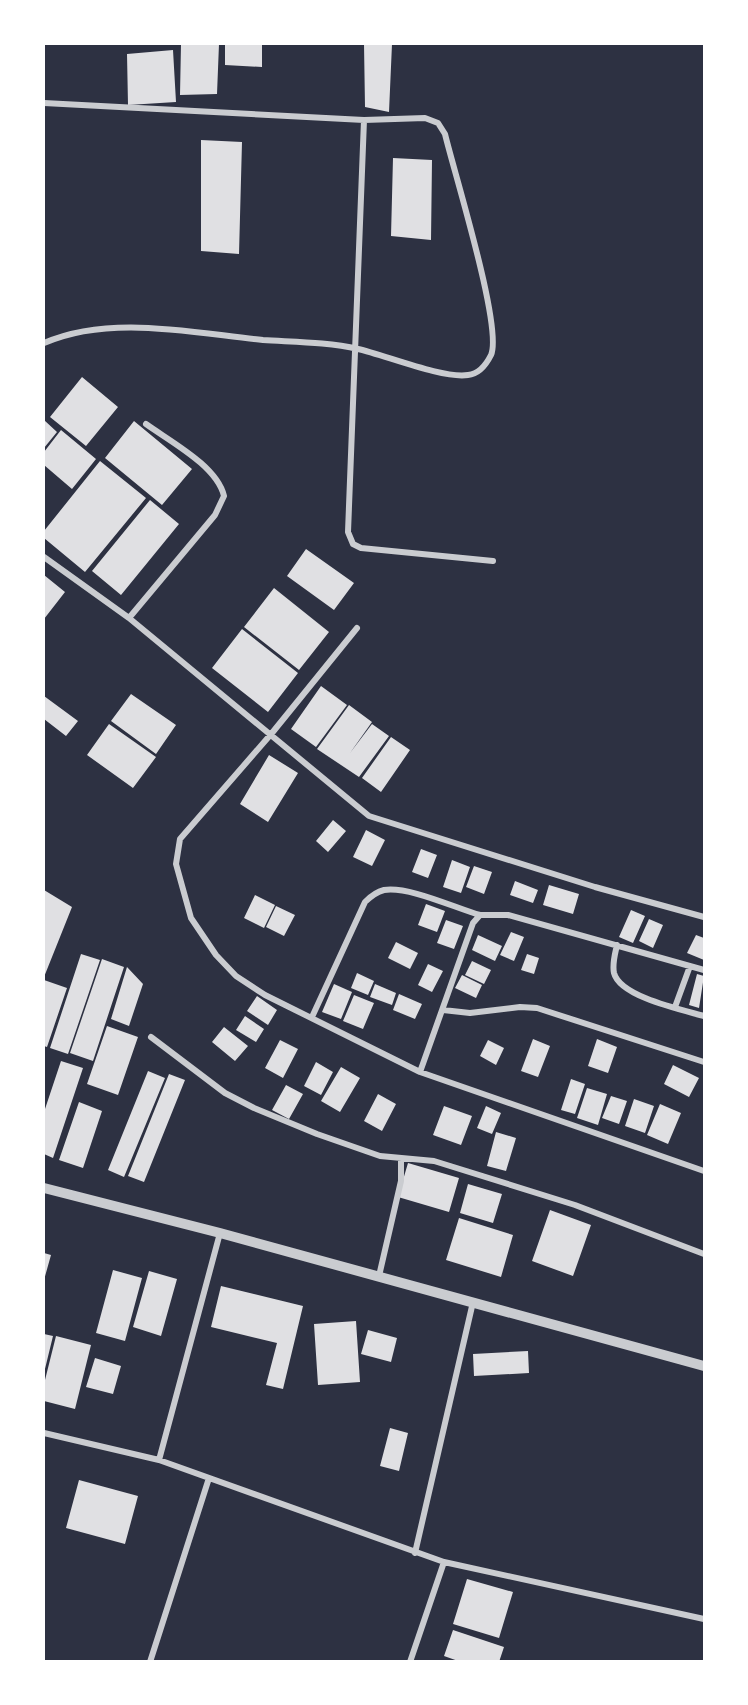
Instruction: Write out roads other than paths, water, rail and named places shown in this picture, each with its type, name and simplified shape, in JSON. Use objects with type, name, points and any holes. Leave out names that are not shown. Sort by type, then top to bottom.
[{"type":"street","points":[[44,103],[364,120],[425,118],[438,123],[445,134],[479,264],[493,331],[492,353],[482,369],[468,375],[446,373],[356,348],[118,326],[67,332],[44,343]]},
{"type":"street","points":[[364,120],[348,532],[353,544],[361,548],[493,561]]},
{"type":"street","points":[[129,618],[215,515],[224,496],[222,487],[213,473],[146,424]]},
{"type":"street","points":[[44,557],[129,618],[272,733],[369,816],[595,887],[705,917]]},
{"type":"street","points":[[357,628],[272,733],[180,839],[176,864],[191,918],[216,955],[236,976],[265,994],[420,1072],[705,1171]]},
{"type":"street","points":[[312,1017],[365,902],[373,894],[385,890],[401,891],[480,915],[508,915],[705,970]]},
{"type":"street","points":[[420,1072],[473,923],[480,915]]},
{"type":"street","points":[[617,945],[614,974],[621,986],[636,994],[705,1016]]},
{"type":"street","points":[[675,1007],[690,966]]},
{"type":"street","points":[[443,1010],[470,1013],[520,1007],[537,1008],[705,1062]]},
{"type":"street","points":[[152,1036],[225,1093],[254,1108],[380,1156],[434,1161],[575,1205],[705,1254]]},
{"type":"street","points":[[379,1276],[401,1181],[401,1159]]},
{"type":"street","points":[[44,1188],[220,1233],[705,1366]]},
{"type":"street","points":[[159,1460],[220,1233]]},
{"type":"street","points":[[415,1552],[473,1302]]},
{"type":"street","points":[[44,1433],[159,1460],[444,1562],[705,1619]]},
{"type":"street","points":[[150,1662],[209,1478]]},
{"type":"street","points":[[410,1662],[444,1562]]}]
